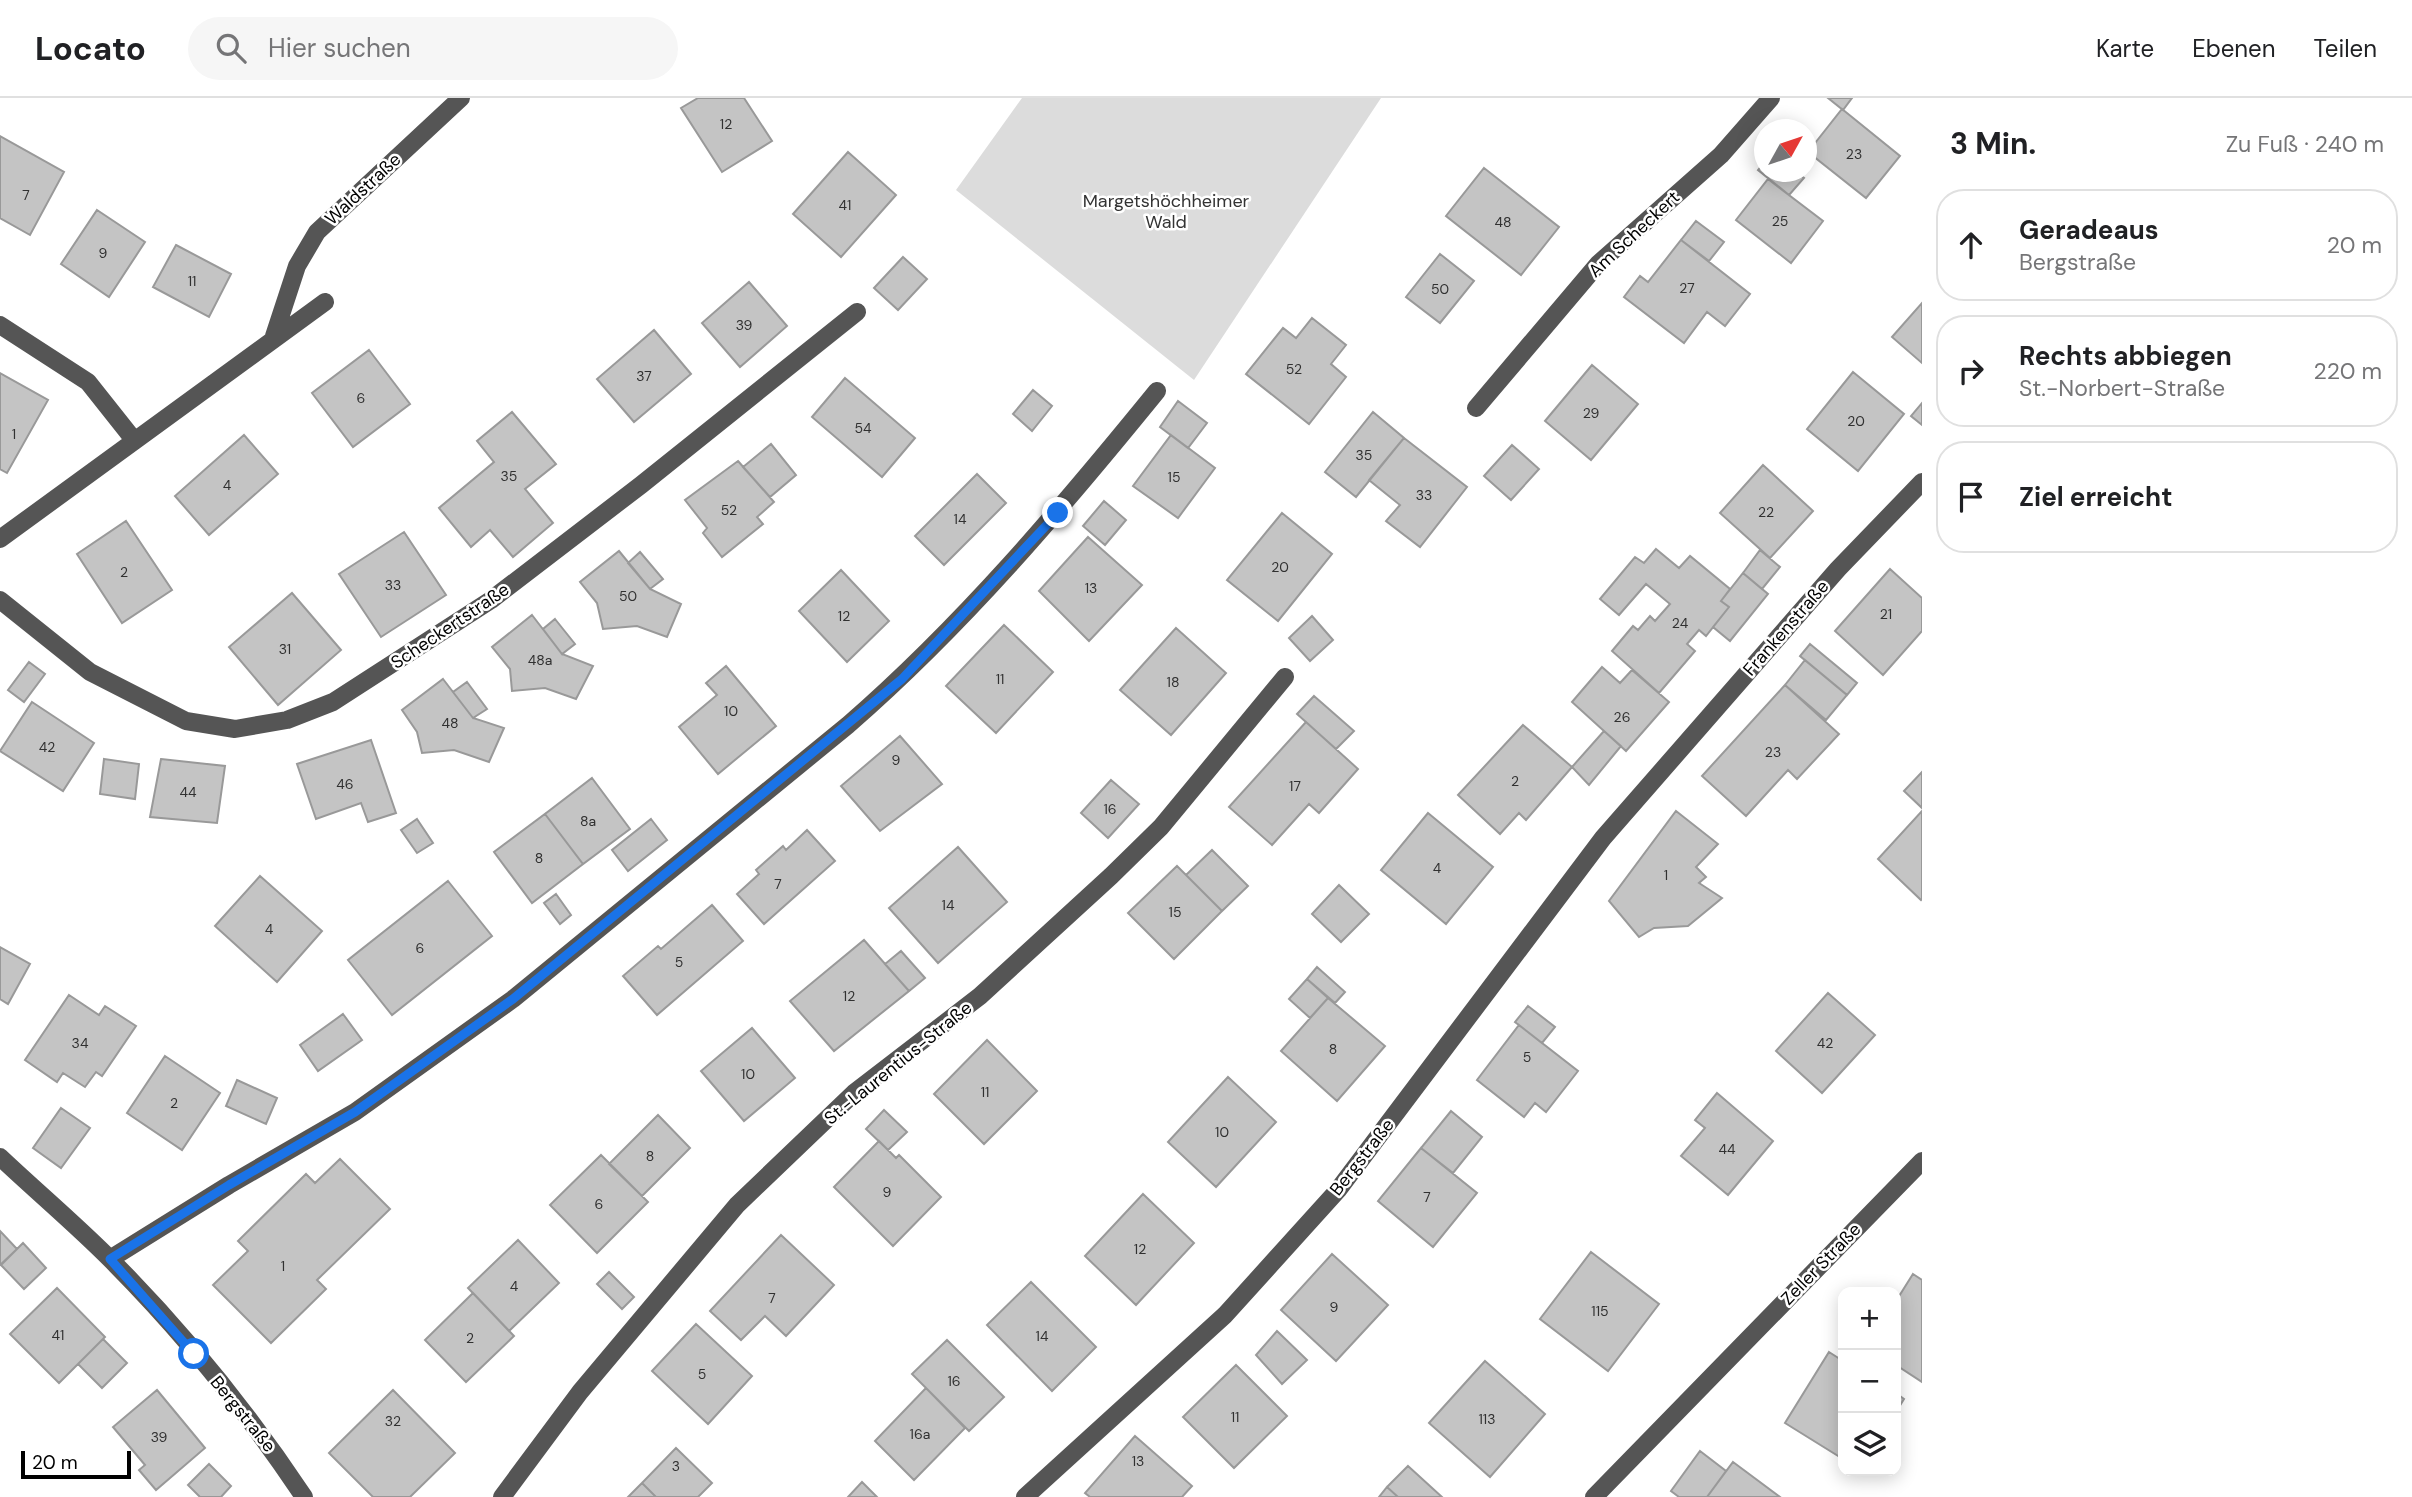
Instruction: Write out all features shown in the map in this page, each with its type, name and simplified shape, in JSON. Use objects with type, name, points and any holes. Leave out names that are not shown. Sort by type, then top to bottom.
[{"type":"street","name":"Waldstraße","points":[[274,336],[297,266],[317,232],[461,98]]},
{"type":"street","name":"Am Scheckert","points":[[1476,408],[1598,264],[1721,155],[1771,98]]},
{"type":"street","points":[[0,539],[274,336],[325,302]]},
{"type":"street","name":"Scheckertstraße","points":[[0,600],[90,672],[186,721],[235,729],[287,720],[333,702],[491,600],[641,485],[857,312]]},
{"type":"street","points":[[0,325],[88,382],[134,440]]},
{"type":"street","points":[[110,1259],[229,1185],[355,1112],[513,999],[848,725],[902,679],[1058,513],[1157,391]]},
{"type":"street","name":"Frankenstraße","points":[[1656,778],[1838,569],[1922,482]]},
{"type":"street","name":"St.-Laurentius-Straße","points":[[502,1497],[580,1392],[737,1206],[854,1093],[980,996],[1111,876],[1161,827],[1285,677]]},
{"type":"street","name":"Bergstraße","points":[[1025,1497],[1225,1315],[1338,1190],[1603,838],[1656,778]]},
{"type":"street","name":"Bergstraße","points":[[0,1157],[110,1259],[202,1364],[274,1453],[304,1497]]},
{"type":"street","name":"Zeller Straße","points":[[1594,1497],[1922,1161]]},
{"type":"green space","name":"Margetshöchheimer Wald","points":[[1022,98],[1381,98],[1194,380],[956,190]]},
{"type":"building","points":[[698,98],[744,98],[772,141],[722,172],[681,108]]},
{"type":"building","points":[[1828,98],[1852,98],[1843,110]]},
{"type":"building","points":[[1842,109],[1900,156],[1866,198],[1817,159],[1817,141]]},
{"type":"building","points":[[0,136],[64,172],[30,235],[0,218]]},
{"type":"building","points":[[848,152],[896,195],[841,257],[793,214]]},
{"type":"building","points":[[1484,168],[1559,227],[1521,275],[1446,216]]},
{"type":"building","points":[[1766,182],[1772,182],[1823,221],[1791,263],[1736,220]]},
{"type":"building","points":[[1773,182],[1800,182],[1789,195]]},
{"type":"building","points":[[97,210],[145,242],[109,297],[61,264]]},
{"type":"building","points":[[1696,221],[1724,242],[1709,261],[1681,240]]},
{"type":"building","points":[[1681,240],[1750,294],[1725,326],[1707,312],[1684,343],[1624,297],[1640,276],[1648,282]]},
{"type":"building","points":[[176,245],[231,274],[209,317],[153,287]]},
{"type":"building","points":[[1440,254],[1474,281],[1440,323],[1406,297]]},
{"type":"building","points":[[903,257],[927,279],[898,310],[874,288]]},
{"type":"building","points":[[749,282],[787,326],[740,367],[702,323]]},
{"type":"building","points":[[1922,303],[1922,363],[1892,337]]},
{"type":"building","points":[[1312,318],[1346,345],[1331,364],[1346,377],[1309,424],[1246,374],[1283,328],[1296,338]]},
{"type":"building","points":[[654,330],[691,374],[634,422],[597,379]]},
{"type":"building","points":[[369,350],[410,404],[353,447],[312,393]]},
{"type":"building","points":[[1592,365],[1638,404],[1591,460],[1545,421]]},
{"type":"building","points":[[1853,372],[1904,414],[1858,471],[1807,429]]},
{"type":"building","points":[[0,373],[48,400],[7,473],[0,469]]},
{"type":"building","points":[[845,378],[915,438],[882,477],[812,417]]},
{"type":"building","points":[[1033,390],[1052,406],[1032,431],[1013,414]]},
{"type":"building","points":[[1178,401],[1207,423],[1188,448],[1160,427]]},
{"type":"building","points":[[1922,403],[1922,425],[1911,416]]},
{"type":"building","points":[[512,412],[556,464],[525,489],[553,523],[513,557],[490,530],[471,547],[439,508],[494,462],[477,441]]},
{"type":"building","points":[[1373,412],[1404,438],[1356,497],[1325,472]]},
{"type":"building","points":[[244,435],[278,474],[209,535],[175,496]]},
{"type":"building","points":[[1171,435],[1215,468],[1178,518],[1133,486]]},
{"type":"building","points":[[1404,438],[1467,487],[1420,547],[1386,521],[1400,505],[1369,480]]},
{"type":"building","points":[[771,444],[796,475],[770,497],[743,467]]},
{"type":"building","points":[[1512,445],[1539,469],[1511,500],[1484,476]]},
{"type":"building","points":[[738,461],[774,502],[757,517],[763,524],[722,557],[703,533],[707,528],[685,500]]},
{"type":"building","points":[[1763,465],[1813,511],[1770,558],[1720,513]]},
{"type":"building","points":[[977,474],[1006,503],[944,565],[915,536]]},
{"type":"building","points":[[1104,501],[1126,520],[1105,545],[1083,526]]},
{"type":"building","points":[[1282,513],[1332,554],[1278,621],[1227,580]]},
{"type":"building","points":[[126,521],[172,590],[122,623],[77,554]]},
{"type":"building","points":[[404,532],[446,595],[381,637],[339,574]]},
{"type":"building","points":[[1088,537],[1142,585],[1089,641],[1039,591]]},
{"type":"building","points":[[1656,549],[1679,568],[1690,556],[1730,589],[1721,601],[1729,607],[1706,636],[1699,630],[1687,644],[1695,651],[1659,693],[1612,651],[1633,626],[1638,630],[1650,616],[1655,621],[1670,604],[1646,584],[1619,615],[1600,599],[1635,557],[1644,563]]},
{"type":"building","points":[[1760,550],[1780,567],[1762,589],[1743,573]]},
{"type":"building","points":[[619,551],[650,589],[681,604],[667,637],[637,626],[603,629],[597,603],[580,582]]},
{"type":"building","points":[[640,552],[663,579],[650,589],[628,563]]},
{"type":"building","points":[[1890,569],[1922,598],[1922,631],[1883,675],[1835,631]]},
{"type":"building","points":[[841,570],[889,621],[847,662],[799,611]]},
{"type":"building","points":[[1743,573],[1768,594],[1730,641],[1713,627],[1729,607],[1721,601]]},
{"type":"building","points":[[292,593],[341,650],[278,705],[229,647]]},
{"type":"building","points":[[532,615],[562,654],[593,666],[576,699],[545,688],[512,691],[510,669],[492,647]]},
{"type":"building","points":[[1312,616],[1333,640],[1310,661],[1289,638]]},
{"type":"building","points":[[555,619],[575,644],[562,654],[543,629]]},
{"type":"building","points":[[1004,625],[1053,672],[996,733],[946,686]]},
{"type":"building","points":[[1176,628],[1226,673],[1171,735],[1120,690]]},
{"type":"building","points":[[1810,644],[1857,683],[1847,695],[1800,656]]},
{"type":"building","points":[[1805,660],[1847,695],[1826,720],[1785,685]]},
{"type":"building","points":[[29,662],[45,674],[24,702],[8,690]]},
{"type":"building","points":[[726,666],[776,726],[718,774],[679,727],[717,695],[706,683]]},
{"type":"building","points":[[1602,667],[1620,683],[1632,670],[1669,702],[1626,751],[1572,702]]},
{"type":"building","points":[[443,679],[473,718],[504,728],[489,762],[454,750],[422,753],[417,732],[402,710]]},
{"type":"building","points":[[467,682],[487,709],[473,718],[453,692]]},
{"type":"building","points":[[1785,685],[1839,734],[1797,779],[1788,770],[1746,816],[1702,776]]},
{"type":"building","points":[[1314,696],[1354,731],[1336,749],[1297,714]]},
{"type":"building","points":[[32,702],[94,743],[63,791],[0,751]]},
{"type":"building","points":[[1306,722],[1358,769],[1319,813],[1309,804],[1272,845],[1229,807]]},
{"type":"building","points":[[1523,725],[1572,767],[1526,820],[1519,813],[1500,834],[1458,795]]},
{"type":"building","points":[[1604,731],[1621,746],[1589,785],[1572,767]]},
{"type":"building","points":[[900,736],[942,784],[880,831],[841,786]]},
{"type":"building","points":[[371,740],[396,813],[368,822],[361,803],[316,819],[297,764]]},
{"type":"building","points":[[104,759],[139,764],[135,799],[100,794]]},
{"type":"building","points":[[161,759],[225,766],[217,823],[150,817]]},
{"type":"building","points":[[1922,772],[1922,808],[1904,791]]},
{"type":"building","points":[[592,778],[630,829],[583,864],[545,814]]},
{"type":"building","points":[[1111,780],[1139,804],[1108,838],[1081,813]]},
{"type":"building","points":[[1676,811],[1718,844],[1696,867],[1706,877],[1699,883],[1722,898],[1688,926],[1654,928],[1639,937],[1609,901]]},
{"type":"building","points":[[1922,811],[1922,899],[1921,900],[1878,859]]},
{"type":"building","points":[[1428,813],[1493,867],[1446,924],[1381,870]]},
{"type":"building","points":[[545,814],[583,864],[532,903],[494,852]]},
{"type":"building","points":[[417,819],[433,843],[417,853],[401,830]]},
{"type":"building","points":[[651,819],[667,840],[628,871],[612,850]]},
{"type":"building","points":[[807,830],[835,861],[764,924],[737,894],[759,874],[756,870],[783,846],[786,850]]},
{"type":"building","points":[[958,847],[1007,902],[938,963],[889,908]]},
{"type":"building","points":[[1212,850],[1248,886],[1222,911],[1186,875]]},
{"type":"building","points":[[1177,866],[1222,911],[1174,959],[1128,913]]},
{"type":"building","points":[[260,876],[322,931],[277,982],[215,926]]},
{"type":"building","points":[[448,881],[492,936],[392,1015],[348,960]]},
{"type":"building","points":[[1339,885],[1369,914],[1341,942],[1312,914]]},
{"type":"building","points":[[556,894],[571,915],[560,924],[544,903]]},
{"type":"building","points":[[712,905],[743,941],[657,1015],[623,976],[658,946],[661,949]]},
{"type":"building","points":[[864,940],[909,991],[834,1051],[790,1001]]},
{"type":"building","points":[[0,947],[30,964],[8,1004],[0,999]]},
{"type":"building","points":[[901,951],[925,978],[909,991],[885,964]]},
{"type":"building","points":[[1317,967],[1345,992],[1335,1003],[1307,979]]},
{"type":"building","points":[[1307,979],[1328,998],[1310,1018],[1289,999]]},
{"type":"building","points":[[1828,993],[1875,1035],[1822,1093],[1776,1051]]},
{"type":"building","points":[[69,995],[99,1015],[105,1006],[136,1026],[102,1076],[96,1072],[85,1087],[63,1073],[57,1082],[25,1060]]},
{"type":"building","points":[[1328,998],[1385,1046],[1337,1101],[1281,1051]]},
{"type":"building","points":[[1528,1006],[1555,1027],[1542,1043],[1515,1022]]},
{"type":"building","points":[[343,1014],[362,1040],[318,1071],[300,1045]]},
{"type":"building","points":[[1519,1025],[1578,1071],[1546,1112],[1535,1103],[1524,1117],[1477,1080]]},
{"type":"building","points":[[752,1028],[795,1078],[744,1121],[701,1071]]},
{"type":"building","points":[[987,1040],[1037,1091],[984,1144],[934,1094]]},
{"type":"building","points":[[165,1056],[220,1093],[182,1150],[127,1113]]},
{"type":"building","points":[[1228,1077],[1276,1122],[1216,1187],[1168,1142]]},
{"type":"building","points":[[237,1080],[277,1098],[266,1124],[226,1106]]},
{"type":"building","points":[[1717,1093],[1773,1141],[1728,1195],[1681,1156],[1705,1128],[1695,1120]]},
{"type":"building","points":[[61,1108],[90,1128],[61,1168],[33,1148]]},
{"type":"building","points":[[884,1110],[907,1132],[888,1150],[866,1129]]},
{"type":"building","points":[[1451,1111],[1482,1137],[1453,1173],[1421,1148]]},
{"type":"building","points":[[658,1115],[690,1148],[642,1196],[609,1164]]},
{"type":"building","points":[[879,1141],[896,1158],[899,1155],[941,1197],[893,1246],[834,1187]]},
{"type":"building","points":[[1421,1148],[1477,1193],[1433,1247],[1378,1201]]},
{"type":"building","points":[[601,1155],[648,1202],[597,1253],[550,1205]]},
{"type":"building","points":[[340,1159],[390,1209],[317,1280],[326,1289],[271,1343],[213,1285],[248,1251],[238,1241],[306,1174],[315,1183]]},
{"type":"building","points":[[1143,1194],[1194,1243],[1136,1305],[1085,1256]]},
{"type":"building","points":[[0,1231],[17,1249],[0,1265]]},
{"type":"building","points":[[781,1235],[834,1285],[786,1336],[765,1316],[741,1340],[710,1311]]},
{"type":"building","points":[[518,1240],[559,1283],[509,1331],[468,1288]]},
{"type":"building","points":[[23,1243],[46,1268],[24,1289],[1,1265]]},
{"type":"building","points":[[1591,1252],[1659,1304],[1608,1371],[1540,1319]]},
{"type":"building","points":[[1332,1254],[1388,1305],[1336,1361],[1281,1310]]},
{"type":"building","points":[[609,1272],[634,1297],[622,1309],[597,1284]]},
{"type":"building","points":[[1913,1274],[1922,1280],[1922,1382],[1901,1368],[1901,1293]]},
{"type":"building","points":[[1031,1282],[1096,1347],[1052,1391],[987,1325]]},
{"type":"building","points":[[57,1288],[105,1337],[59,1383],[10,1334]]},
{"type":"building","points":[[473,1293],[514,1336],[466,1382],[425,1340]]},
{"type":"building","points":[[696,1324],[752,1376],[708,1424],[652,1371]]},
{"type":"building","points":[[1277,1331],[1307,1360],[1282,1384],[1256,1355]]},
{"type":"building","points":[[103,1339],[127,1363],[102,1388],[78,1364]]},
{"type":"building","points":[[947,1340],[1004,1397],[969,1431],[912,1374]]},
{"type":"building","points":[[1829,1352],[1838,1358],[1838,1456],[1785,1423]]},
{"type":"building","points":[[1485,1361],[1545,1414],[1490,1477],[1429,1423]]},
{"type":"building","points":[[1236,1365],[1287,1416],[1234,1468],[1183,1417]]},
{"type":"building","points":[[926,1388],[965,1428],[914,1480],[875,1441]]},
{"type":"building","points":[[157,1390],[205,1448],[156,1490],[139,1470],[145,1465],[113,1427]]},
{"type":"building","points":[[393,1390],[455,1453],[410,1497],[373,1497],[329,1453]]},
{"type":"building","points":[[1135,1436],[1192,1486],[1182,1497],[1090,1497],[1085,1493]]},
{"type":"building","points":[[676,1448],[712,1483],[698,1497],[656,1497],[642,1483]]},
{"type":"building","points":[[1700,1451],[1726,1471],[1707,1497],[1679,1497],[1671,1491]]},
{"type":"building","points":[[1733,1462],[1780,1497],[1707,1497]]},
{"type":"building","points":[[209,1464],[231,1486],[221,1497],[200,1497],[188,1485]]},
{"type":"building","points":[[1408,1466],[1442,1497],[1398,1497],[1387,1487]]},
{"type":"building","points":[[862,1482],[877,1497],[848,1497]]},
{"type":"building","points":[[642,1483],[656,1497],[628,1497]]},
{"type":"building","points":[[1387,1487],[1398,1497],[1379,1497]]},
{"type":"route","points":[[194,1354],[110,1259],[229,1185],[355,1112],[513,999],[902,679],[1058,513]]}]
